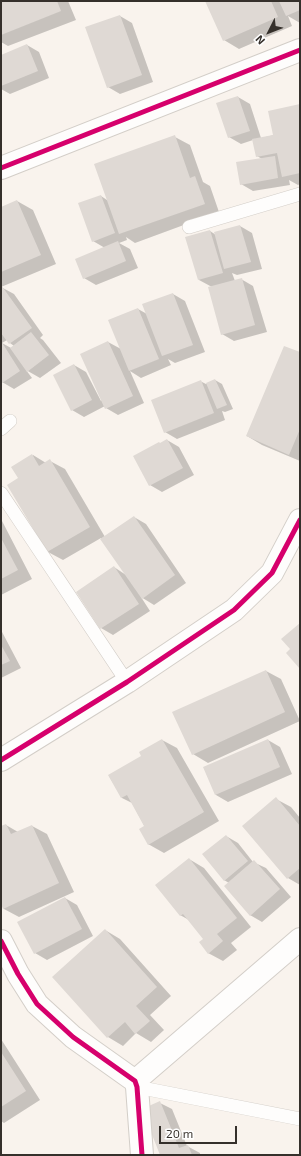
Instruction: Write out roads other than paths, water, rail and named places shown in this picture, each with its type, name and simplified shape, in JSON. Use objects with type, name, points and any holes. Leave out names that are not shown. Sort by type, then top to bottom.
[{"type":"street","points":[[1,168],[300,50]]},
{"type":"street","points":[[1,760],[127,682],[234,610],[272,572],[300,520]]},
{"type":"street","points":[[136,1084],[300,939]]},
{"type":"street","points":[[1,941],[18,974],[37,1004],[73,1037],[136,1084],[142,1155]]},
{"type":"lane","points":[[190,227],[300,194]]},
{"type":"lane","points":[[1,493],[127,682]]},
{"type":"lane","points":[[136,1084],[300,1119]]}]
